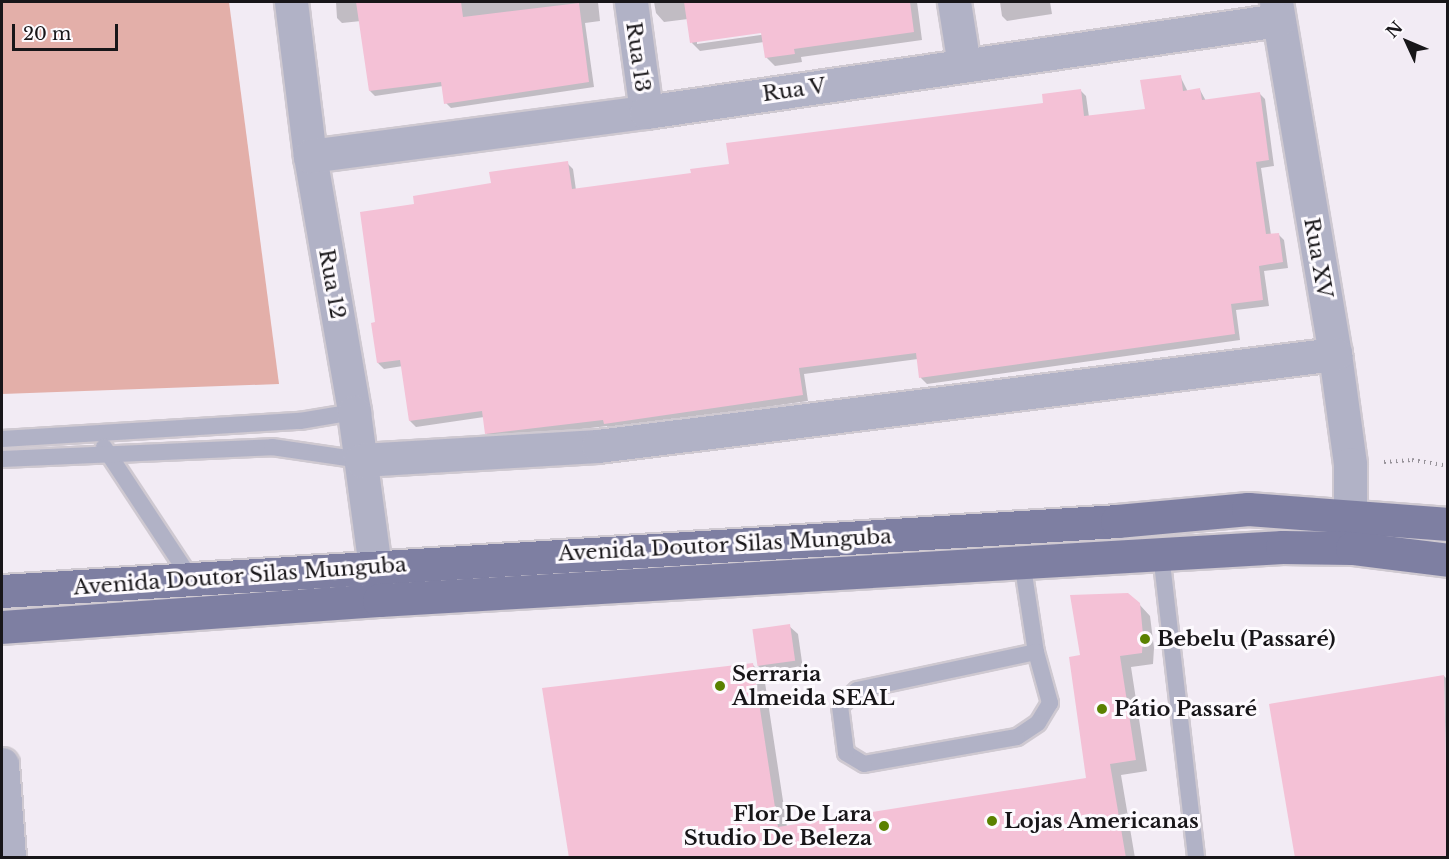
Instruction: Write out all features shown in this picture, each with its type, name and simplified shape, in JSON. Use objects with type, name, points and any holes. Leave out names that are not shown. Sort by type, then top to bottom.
[{"type":"main road","name":"Avenida Doutor Silas Munguba","points":[[2,591],[1117,521],[1248,509],[1448,524]]},
{"type":"main road","name":"Avenida Doutor Silas Munguba","points":[[2,627],[1022,561],[1282,547],[1352,548],[1448,560]]},
{"type":"street","name":"Rua 12","points":[[291,2],[310,156],[354,412],[375,567]]},
{"type":"street","name":"Rua 13","points":[[631,2],[646,112]]},
{"type":"street","points":[[954,2],[964,65]]},
{"type":"street","name":"Rua V","points":[[310,156],[646,112],[964,65],[1277,11]]},
{"type":"street","name":"Rua XV","points":[[1277,11],[1335,354],[1350,464],[1350,515]]},
{"type":"street","points":[[361,460],[597,446],[1335,354]]},
{"type":"street","points":[[2,764],[9,858]]},
{"type":"lane","points":[[2,439],[300,421],[354,412]]},
{"type":"lane","points":[[93,433],[191,579]]},
{"type":"lane","points":[[2,459],[272,447],[361,460]]},
{"type":"lane","points":[[1161,554],[1196,858]]},
{"type":"lane","points":[[1022,561],[1036,652],[1050,703],[1046,714],[1029,732],[864,764],[846,753],[840,706],[857,690],[1036,652]]},
{"type":"path","points":[[1350,464],[1412,460],[1448,466]]},
{"type":"shaded area","points":[[2,2],[229,2],[279,384],[2,394]]},
{"type":"building","points":[[356,2],[461,2],[463,17],[579,3],[589,82],[444,104],[441,82],[369,91]]},
{"type":"building","points":[[684,2],[910,2],[914,32],[794,49],[795,54],[765,58],[761,33],[690,43]]},
{"type":"building","points":[[1181,75],[1183,91],[1200,88],[1202,100],[1260,92],[1269,160],[1256,162],[1266,234],[1279,233],[1283,262],[1259,266],[1263,300],[1231,304],[1235,334],[919,378],[916,353],[799,368],[803,395],[604,424],[603,420],[485,434],[482,411],[409,421],[400,360],[377,363],[371,323],[375,322],[360,212],[414,204],[413,196],[491,183],[489,172],[568,161],[572,189],[691,173],[690,169],[729,164],[726,143],[1043,103],[1042,94],[1081,89],[1084,116],[1145,109],[1140,80]]},
{"type":"building","points":[[1128,593],[1140,603],[1143,635],[1142,653],[1120,656],[1136,760],[1110,764],[1126,858],[569,858],[542,688],[753,663],[778,827],[1086,778],[1069,657],[1080,655],[1070,595]]},
{"type":"building","points":[[790,624],[795,661],[758,666],[752,629]]},
{"type":"building","points":[[1444,675],[1448,858],[1295,858],[1269,704]]},
{"type":"place","name":"Bebelu (Passaré)","points":[[1145,639]]},
{"type":"place","name":"Serraria Almeida SEAL","points":[[720,686]]},
{"type":"place","name":"Pátio Passaré","points":[[1102,709]]},
{"type":"place","name":"Lojas Americanas","points":[[992,821]]},
{"type":"place","name":"Flor De Lara Studio De Beleza","points":[[884,826]]}]
